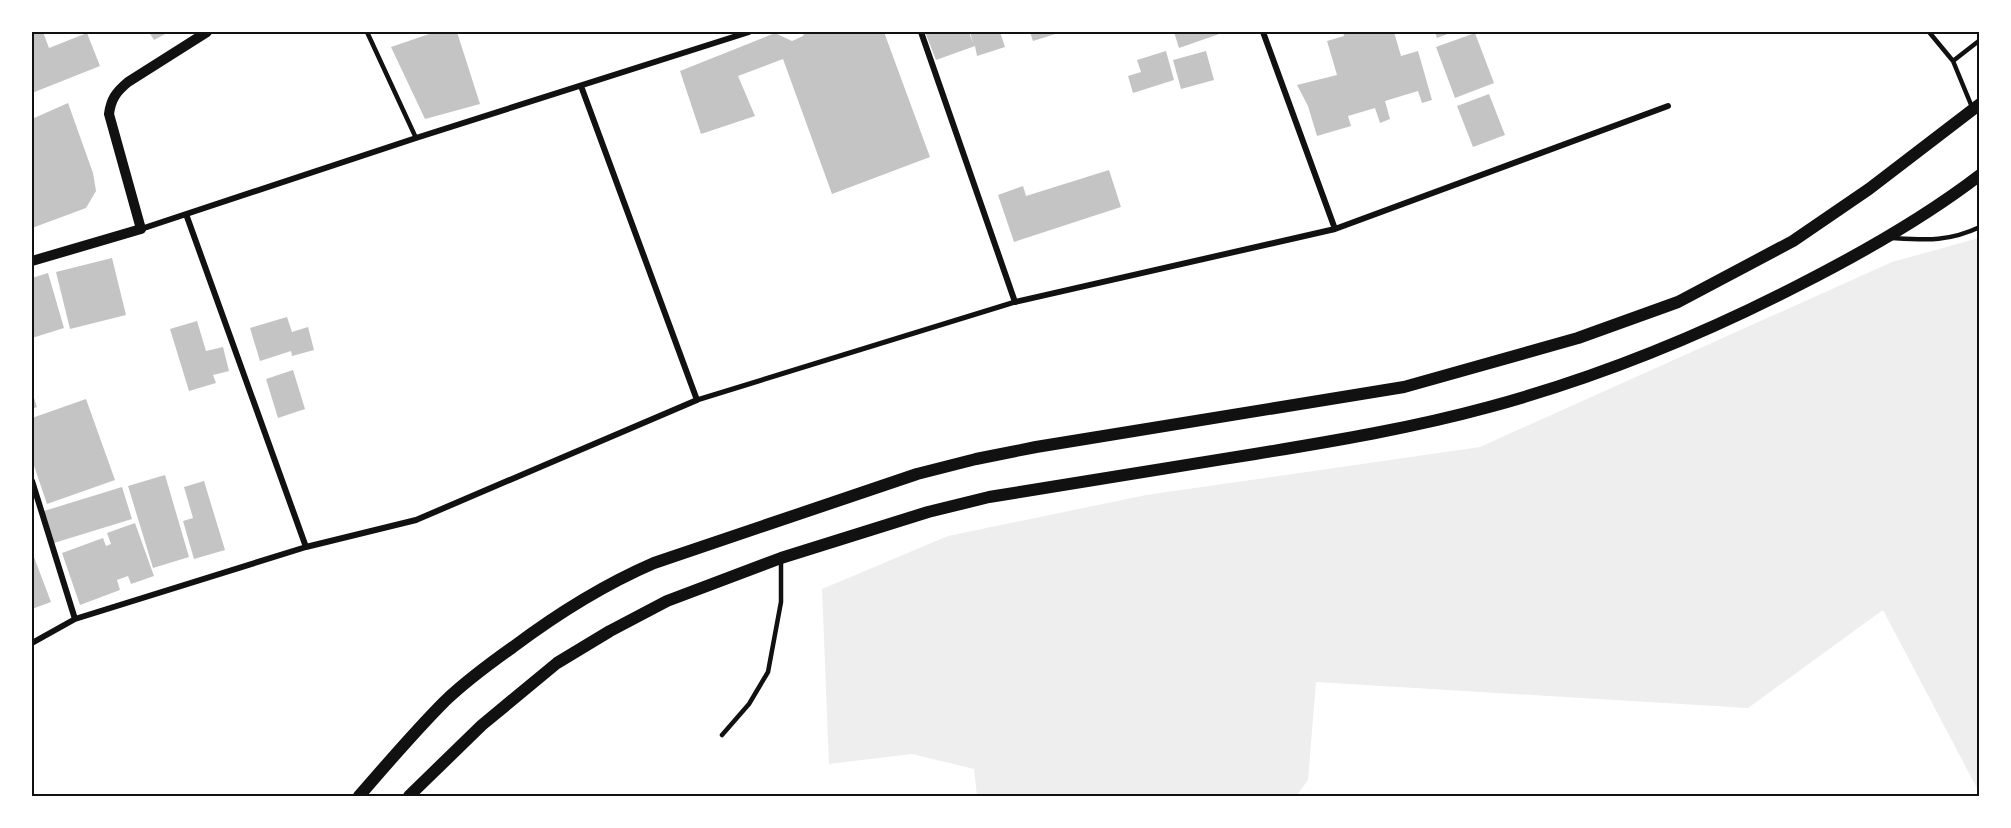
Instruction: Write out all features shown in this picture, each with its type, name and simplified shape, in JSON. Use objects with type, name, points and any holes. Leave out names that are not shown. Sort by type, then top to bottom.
[{"type":"main road","points":[[359,796],[425,722],[481,670],[564,612],[623,577],[654,563],[917,474],[951,465],[1036,447],[1404,387],[1578,338],[1678,302],[1793,241],[1869,189],[1976,106]]},
{"type":"main road","points":[[409,796],[482,725],[557,663],[610,631],[667,602],[781,558],[928,512],[988,497],[1384,432],[1490,407],[1590,375],[1660,350],[1746,313],[1886,238],[1980,175]]},
{"type":"street","points":[[141,229],[109,114],[111,101],[128,82],[207,32]]},
{"type":"street","points":[[32,261],[141,229],[416,138],[749,32]]},
{"type":"street","points":[[921,32],[1015,302]]},
{"type":"street","points":[[1263,32],[1335,229]]},
{"type":"street","points":[[581,86],[697,400]]},
{"type":"street","points":[[32,643],[75,619],[306,547],[416,520],[697,400],[1015,302],[1335,229],[1668,106]]},
{"type":"street","points":[[186,214],[306,547]]},
{"type":"street","points":[[32,481],[75,619]]},
{"type":"lane","points":[[367,32],[416,138]]},
{"type":"lane","points":[[1929,32],[1953,61],[1976,106]]},
{"type":"lane","points":[[1953,61],[1980,40]]},
{"type":"lane","points":[[1886,238],[1934,241],[1962,235],[1980,227]]},
{"type":"lane","points":[[722,735],[749,704],[768,672],[781,602],[781,558]]},
{"type":"shaded area","points":[[1979,238],[1979,792],[1883,610],[1748,708],[1316,682],[1308,780],[1296,796],[977,796],[974,769],[912,754],[829,764],[822,589],[948,536],[1146,495],[1480,447],[1892,262]]},
{"type":"building","points":[[32,32],[43,32],[49,48],[87,33],[100,66],[32,93]]},
{"type":"building","points":[[149,32],[169,32],[154,40]]},
{"type":"building","points":[[435,32],[457,32],[480,104],[425,119],[391,47]]},
{"type":"building","points":[[805,32],[884,32],[930,157],[832,194],[783,59],[738,76],[755,116],[701,134],[680,71],[775,33],[792,41],[803,36]]},
{"type":"building","points":[[925,32],[969,32],[973,43],[970,32],[1000,32],[1005,47],[977,56],[975,46],[936,60]]},
{"type":"building","points":[[1030,32],[1062,32],[1033,41]]},
{"type":"building","points":[[1174,32],[1225,32],[1179,48]]},
{"type":"building","points":[[1343,32],[1394,32],[1401,56],[1418,51],[1432,100],[1422,103],[1418,91],[1385,101],[1390,119],[1380,123],[1375,108],[1348,116],[1351,126],[1317,136],[1308,106],[1297,85],[1337,75],[1327,41],[1344,36]]},
{"type":"building","points":[[1435,32],[1453,32],[1437,38]]},
{"type":"building","points":[[1475,33],[1494,83],[1455,98],[1436,47]]},
{"type":"building","points":[[1166,51],[1174,80],[1133,93],[1128,76],[1141,72],[1137,60]]},
{"type":"building","points":[[1206,51],[1214,80],[1181,89],[1173,60]]},
{"type":"building","points":[[1489,94],[1505,135],[1473,147],[1457,106]]},
{"type":"building","points":[[68,103],[93,173],[96,191],[86,208],[32,228],[32,119]]},
{"type":"building","points":[[1109,170],[1121,207],[1014,242],[998,195],[1023,186],[1026,196]]},
{"type":"building","points":[[112,258],[126,315],[70,329],[56,272]]},
{"type":"building","points":[[48,273],[64,328],[32,338],[32,278]]},
{"type":"building","points":[[287,317],[292,332],[308,327],[314,350],[292,356],[291,351],[260,361],[250,328]]},
{"type":"building","points":[[197,321],[206,351],[223,347],[229,371],[213,375],[216,383],[189,391],[170,329]]},
{"type":"building","points":[[293,370],[305,409],[278,418],[266,379]]},
{"type":"building","points":[[32,392],[37,407],[32,409]]},
{"type":"building","points":[[86,399],[115,480],[47,504],[32,460],[32,418]]},
{"type":"building","points":[[165,475],[189,557],[153,568],[128,486]]},
{"type":"building","points":[[204,481],[225,550],[194,559],[183,521],[193,518],[184,487]]},
{"type":"building","points":[[122,487],[132,519],[54,543],[44,511]]},
{"type":"building","points":[[135,523],[154,576],[131,584],[128,576],[117,580],[120,590],[80,605],[62,553],[103,538],[106,546],[111,544],[107,533]]},
{"type":"building","points":[[34,557],[51,602],[32,609],[32,558]]}]
